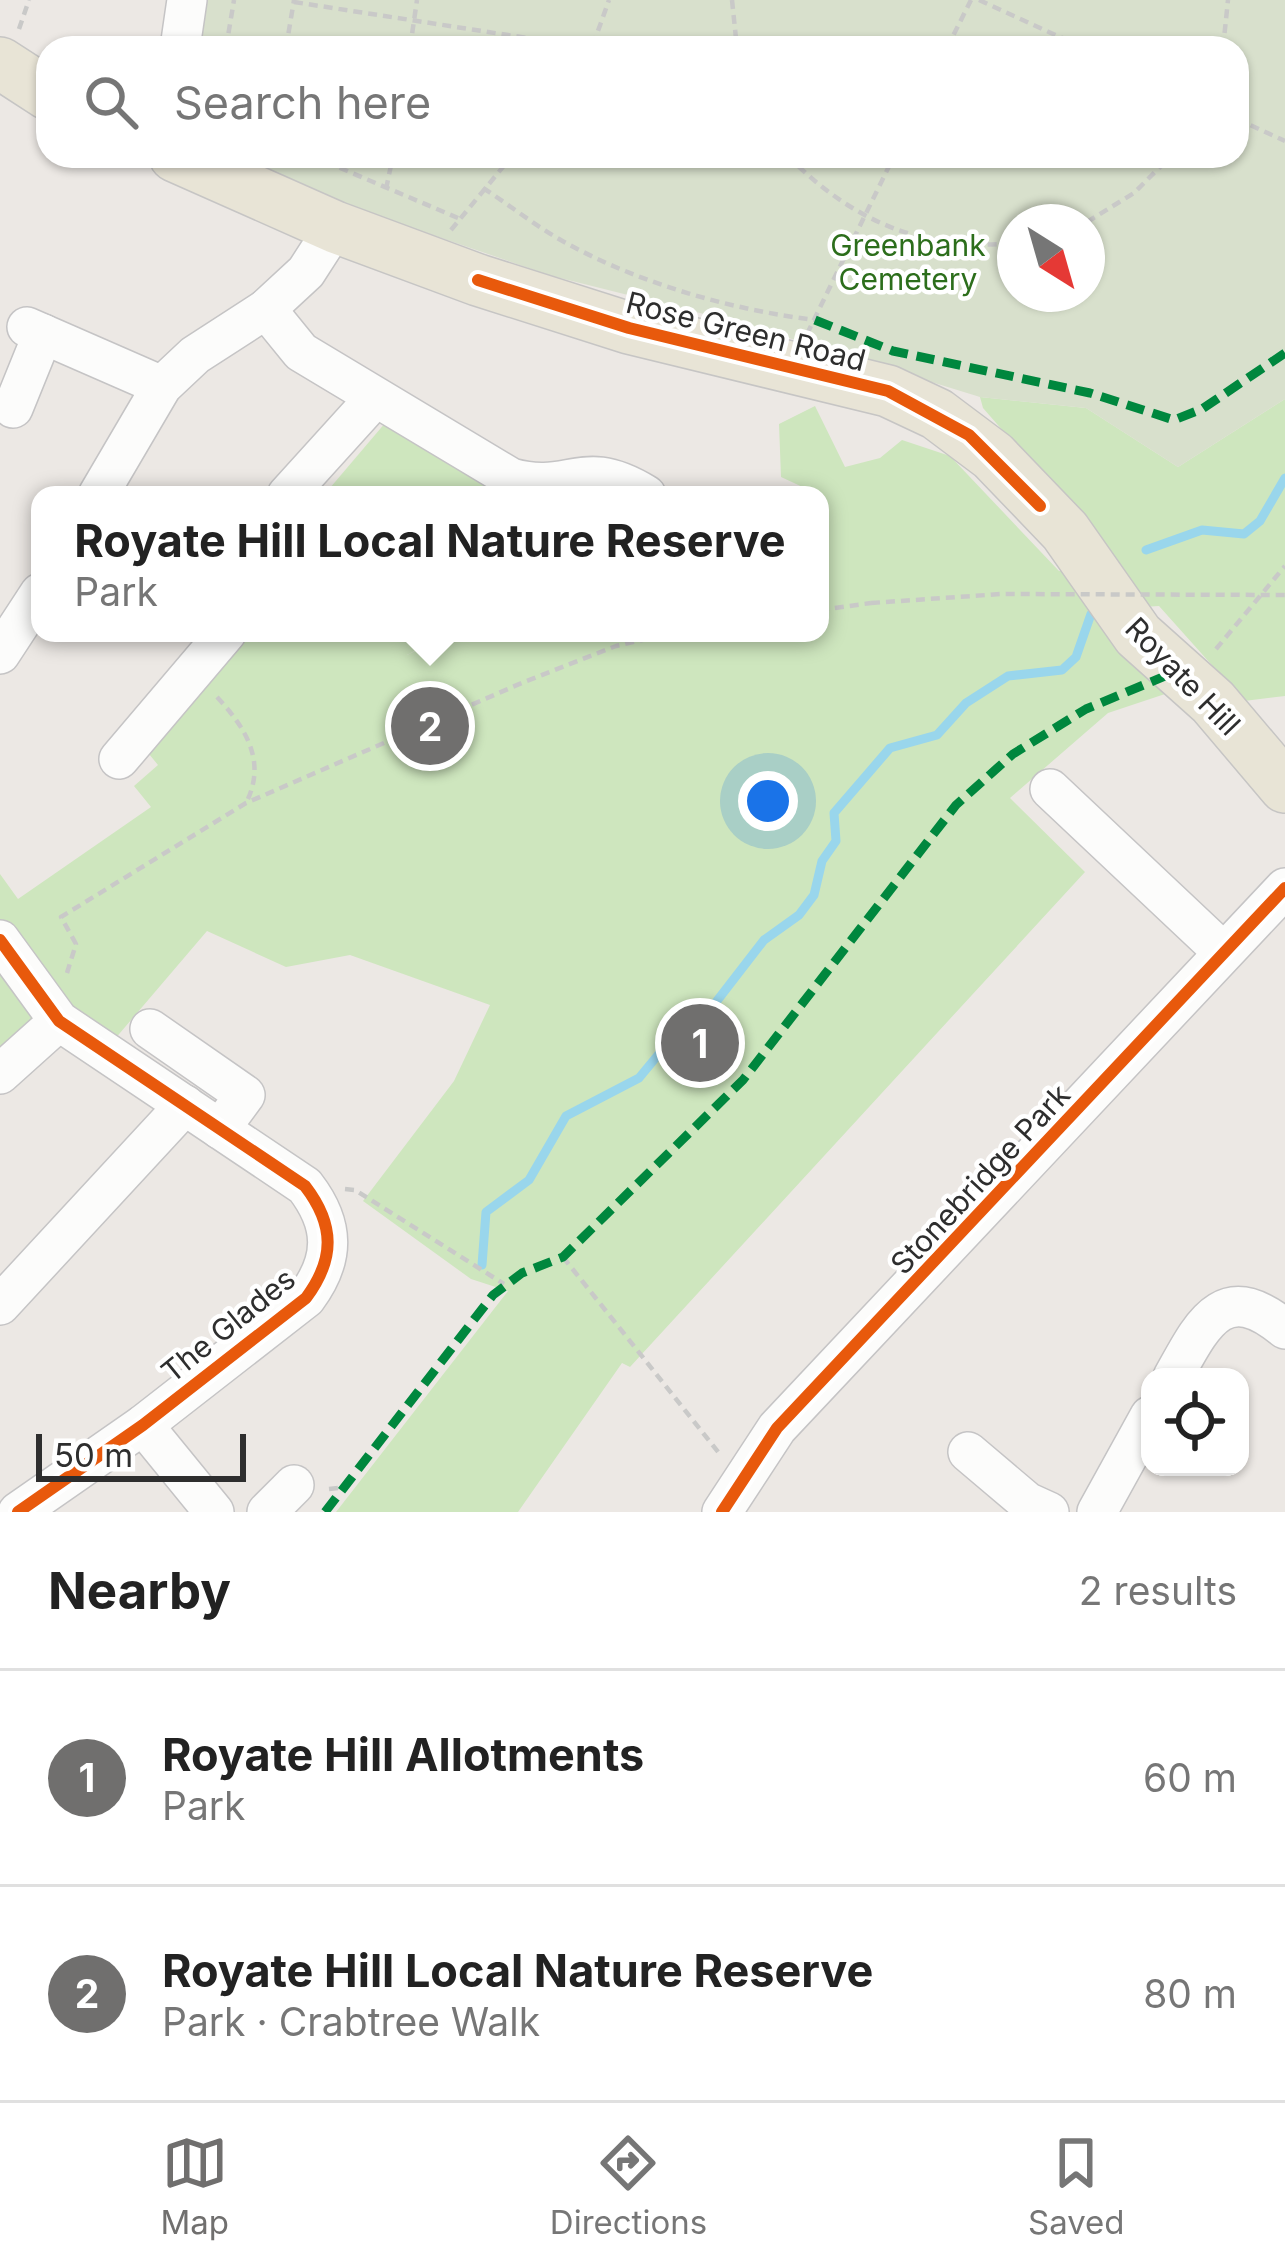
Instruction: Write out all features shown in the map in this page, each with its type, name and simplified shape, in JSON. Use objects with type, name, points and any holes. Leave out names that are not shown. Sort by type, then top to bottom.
[{"type":"main road","points":[[1,67],[36,87]]},
{"type":"main road","name":"Rose Green Road","points":[[202,168],[334,227],[430,263],[629,328],[888,391],[937,414],[993,456],[1040,506]]},
{"type":"main road","name":"Royate Hill","points":[[1040,506],[1091,561],[1138,635],[1189,681],[1285,788]]},
{"type":"street","points":[[182,36],[187,0]]},
{"type":"street","points":[[103,486],[162,386],[194,355],[266,309],[306,272],[334,227]]},
{"type":"street","points":[[266,309],[301,352],[511,478],[534,484],[602,473],[628,486]]},
{"type":"street","points":[[6,425],[35,331],[162,386]]},
{"type":"street","points":[[295,486],[374,399]]},
{"type":"street","points":[[0,654],[24,597]]},
{"type":"street","points":[[119,759],[219,642]]},
{"type":"street","points":[[1050,789],[1222,951]]},
{"type":"street","name":"Stonebridge Park","points":[[731,1496],[777,1428],[1285,888]]},
{"type":"street","name":"The Glades","points":[[0,940],[59,1021],[305,1186],[321,1207],[330,1251],[324,1273],[306,1298],[143,1425],[18,1512]]},
{"type":"street","points":[[0,1074],[59,1021]]},
{"type":"street","points":[[150,1029],[251,1099],[220,1129]]},
{"type":"street","points":[[0,1305],[185,1106]]},
{"type":"street","points":[[1177,1368],[1203,1322],[1234,1305],[1281,1317]]},
{"type":"street","points":[[143,1425],[214,1512]]},
{"type":"street","points":[[1097,1512],[1141,1432]]},
{"type":"street","points":[[968,1452],[1027,1502],[1049,1512]]},
{"type":"path","points":[[229,36],[233,0]]},
{"type":"path","points":[[412,36],[417,0]]},
{"type":"path","points":[[596,36],[609,0]]},
{"type":"path","points":[[732,0],[736,36]]},
{"type":"path","points":[[953,36],[970,0]]},
{"type":"path","points":[[979,0],[1058,36]]},
{"type":"path","points":[[1224,36],[1228,0]]},
{"type":"path","points":[[288,36],[294,1],[516,36]]},
{"type":"path","points":[[1249,124],[1285,141]]},
{"type":"path","points":[[339,168],[458,218]]},
{"type":"path","points":[[386,189],[390,168]]},
{"type":"path","points":[[430,263],[458,218],[501,168]]},
{"type":"path","points":[[800,168],[822,190],[864,218],[918,239],[975,247],[997,245]]},
{"type":"path","points":[[790,369],[888,168]]},
{"type":"path","points":[[1105,211],[1159,168]]},
{"type":"path","points":[[483,188],[569,245],[746,311],[814,320]]},
{"type":"path","points":[[1189,681],[1285,566]]},
{"type":"path","points":[[829,609],[1001,594],[1285,595]]},
{"type":"path","points":[[76,944],[62,917],[246,802],[524,682],[634,642]]},
{"type":"path","points":[[190,678],[220,699],[250,746],[258,781],[246,802]]},
{"type":"path","points":[[355,1190],[504,1284]]},
{"type":"path","points":[[562,1257],[731,1496]]},
{"type":"green space","name":"Greenbank Cemetery","points":[[202,0],[1285,0],[1285,399],[1178,467],[1086,408],[980,397],[740,323],[552,276],[328,199],[260,168],[1249,168],[1249,36],[199,36]]},
{"type":"green space","points":[[980,397],[1086,408],[1178,467],[1285,399],[1285,696],[1244,701],[1159,606],[1095,610],[1171,692],[1108,713],[1010,798],[1085,872],[630,1367],[622,1363],[518,1512],[336,1512],[508,1291],[471,1279],[363,1201],[454,1081],[490,1005],[350,955],[286,967],[207,931],[114,1040],[98,1027],[0,1054],[0,874],[18,899],[151,807],[134,786],[158,765],[140,743],[229,642],[431,642],[407,655],[434,642],[829,642],[829,486],[800,486],[781,477],[779,424],[815,406],[845,467],[880,458],[902,440],[950,456],[1059,571],[1122,567],[983,408]]},
{"type":"green space","points":[[386,422],[485,486],[332,486]]},
{"type":"waterway","points":[[1146,550],[1202,530],[1244,534],[1260,521],[1285,478]]},
{"type":"waterway","points":[[482,1265],[486,1212],[529,1180],[566,1116],[639,1078],[677,1032],[713,1006],[764,940],[799,915],[814,895],[822,861],[836,841],[834,813],[890,748],[937,735],[966,703],[1008,676],[1062,670],[1076,657],[1091,614]]},
{"type":"marked path","points":[[815,320],[893,351],[1090,393],[1174,420],[1202,409],[1285,353]]},
{"type":"marked path","points":[[325,1512],[493,1295],[522,1273],[563,1257],[743,1080],[956,805],[1013,754],[1086,709],[1177,671]]},
{"type":"cycle path","points":[[478,280],[629,328],[888,391],[969,435],[1040,506]]},
{"type":"cycle path","points":[[722,1512],[777,1428],[1285,888]]},
{"type":"cycle path","points":[[0,940],[59,1021],[305,1186],[322,1214],[328,1242],[322,1270],[306,1298],[143,1425],[18,1512]]},
{"type":"place","name":"Royate Hill Local Nature Reserve","points":[[430,726]]},
{"type":"place","name":"Royate Hill Allotments","points":[[700,1043]]}]
